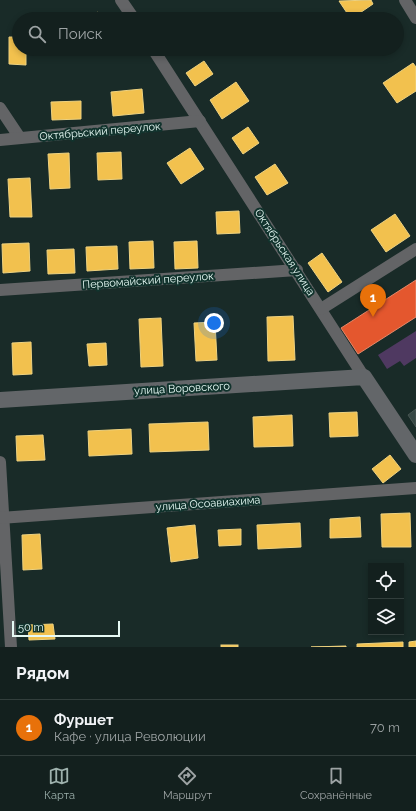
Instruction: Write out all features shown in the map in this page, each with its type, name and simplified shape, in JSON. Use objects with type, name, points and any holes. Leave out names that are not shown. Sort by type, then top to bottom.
[{"type":"street","points":[[121,0],[129,12]]},
{"type":"street","points":[[405,0],[416,18]]},
{"type":"street","name":"Октябрьская улица","points":[[158,56],[297,270],[364,377],[416,455]]},
{"type":"street","points":[[0,108],[20,138]]},
{"type":"street","name":"Октябрьский переулок","points":[[0,140],[200,121]]},
{"type":"street","points":[[321,309],[416,249]]},
{"type":"street","name":"Первомайский переулок","points":[[0,290],[297,270]]},
{"type":"street","name":"улица Воровского","points":[[0,400],[364,377]]},
{"type":"street","points":[[0,462],[1,517],[11,647]]},
{"type":"street","name":"улица Осоавиахима","points":[[1,517],[416,488]]},
{"type":"shaded area","points":[[416,331],[416,358],[404,366],[400,361],[387,369],[378,355]]},
{"type":"building: Жильё","points":[[371,0],[373,4],[361,12],[346,12],[339,1]]},
{"type":"building: Жильё","points":[[9,37],[12,37],[12,56],[26,56],[26,65],[9,64]]},
{"type":"building: Жильё","points":[[204,61],[213,74],[195,86],[186,73]]},
{"type":"building: Жильё","points":[[413,63],[416,67],[416,91],[397,103],[383,83]]},
{"type":"building: Жильё","points":[[236,82],[249,101],[222,119],[210,100]]},
{"type":"building: Жильё","points":[[142,89],[144,113],[113,116],[111,92]]},
{"type":"building: Жильё","points":[[81,101],[81,119],[52,120],[51,102]]},
{"type":"building: Жильё","points":[[248,127],[259,143],[243,154],[232,138]]},
{"type":"building: Жильё","points":[[190,148],[204,169],[181,184],[167,163]]},
{"type":"building: Жильё","points":[[121,152],[122,179],[98,180],[97,153]]},
{"type":"building: Жильё","points":[[69,153],[70,188],[50,189],[48,154]]},
{"type":"building: Жильё","points":[[275,164],[288,183],[267,195],[255,177]]},
{"type":"building: Жильё","points":[[30,178],[32,217],[10,217],[8,179]]},
{"type":"building: Жильё","points":[[239,211],[240,233],[217,234],[216,212]]},
{"type":"building: Жильё","points":[[395,214],[410,236],[386,252],[371,230]]},
{"type":"building: Жильё","points":[[153,241],[154,268],[130,269],[129,242]]},
{"type":"building: Жильё","points":[[197,241],[198,268],[175,269],[174,242]]},
{"type":"building: Жильё","points":[[29,243],[30,271],[3,273],[2,244]]},
{"type":"building: Жильё","points":[[117,246],[118,269],[87,271],[86,247]]},
{"type":"building: Жильё","points":[[74,249],[75,273],[48,274],[47,250]]},
{"type":"building: Жильё","points":[[322,253],[342,282],[328,292],[308,263]]},
{"type":"building: Жильё","points":[[293,316],[295,360],[268,361],[267,317]]},
{"type":"building: Жильё","points":[[161,318],[163,366],[141,367],[139,319]]},
{"type":"building: Жильё","points":[[215,322],[217,360],[196,361],[194,323]]},
{"type":"building: Жильё","points":[[31,342],[32,374],[13,375],[12,343]]},
{"type":"building: Жильё","points":[[106,343],[107,365],[89,366],[87,344]]},
{"type":"building: Жильё","points":[[357,412],[358,436],[330,437],[329,413]]},
{"type":"building: Жильё","points":[[292,415],[293,446],[254,447],[253,417]]},
{"type":"building: Жильё","points":[[208,422],[209,450],[150,452],[149,424]]},
{"type":"building: Жильё","points":[[131,429],[132,454],[89,456],[88,431]]},
{"type":"building: Жильё","points":[[43,435],[45,460],[17,461],[16,436]]},
{"type":"building: Жильё","points":[[390,455],[401,469],[383,483],[372,469]]},
{"type":"building: Жильё","points":[[410,513],[411,547],[382,547],[381,514]]},
{"type":"building: Жильё","points":[[360,517],[361,537],[330,538],[330,519]]},
{"type":"building: Жильё","points":[[300,523],[301,547],[258,549],[257,525]]},
{"type":"building: Жильё","points":[[195,525],[198,558],[171,562],[167,528]]},
{"type":"building: Жильё","points":[[241,529],[241,545],[219,546],[218,530]]},
{"type":"building: Жильё","points":[[40,534],[42,569],[23,570],[22,535]]},
{"type":"building: Жильё","points":[[53,624],[55,639],[29,640],[28,625]]},
{"type":"building: Жильё","points":[[416,641],[416,647],[409,647],[409,642]]},
{"type":"building: Жильё","points":[[403,642],[403,647],[357,647],[357,644]]},
{"type":"building: Жильё","points":[[221,645],[238,645],[238,647],[221,647]]},
{"type":"building: Жильё","points":[[346,646],[346,647],[311,647]]},
{"type":"building: Торговля","points":[[416,280],[416,317],[358,354],[341,328]]},
{"type":"building: Прочее","points":[[416,409],[416,427],[408,415]]},
{"type":"place","name":"Фуршет","points":[[373,317]]}]
